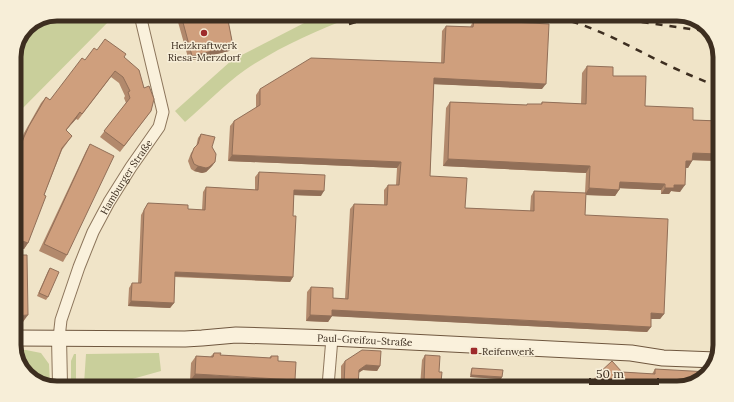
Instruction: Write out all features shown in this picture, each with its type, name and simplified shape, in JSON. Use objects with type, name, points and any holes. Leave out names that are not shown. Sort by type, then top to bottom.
[{"type":"main road","name":"Paul-Greifzu-Straße","points":[[21,338],[185,339],[236,335],[332,338],[631,353],[664,358],[710,360]]},
{"type":"street","name":"Hamburger Straße","points":[[59,338],[61,320],[93,232],[109,202],[131,167],[159,127],[163,112],[141,21]]},
{"type":"street","points":[[59,338],[60,381]]},
{"type":"street","points":[[328,381],[332,338]]},
{"type":"green space","points":[[52,21],[109,21],[21,110],[21,55],[22,48],[28,35],[39,26]]},
{"type":"green space","points":[[308,21],[342,21],[298,40],[245,70],[185,122],[175,111],[232,60]]},
{"type":"green space","points":[[22,350],[41,353],[49,364],[50,380],[37,375],[30,369],[23,357]]},
{"type":"green space","points":[[159,353],[161,371],[125,381],[84,381],[86,354]]},
{"type":"green space","points":[[74,354],[76,354],[76,381],[71,381],[71,361]]},
{"type":"building","name":"Heizkraftwerk Riesa-Merzdorf","points":[[183,21],[228,21],[233,46],[192,56]]},
{"type":"building","points":[[474,21],[549,24],[546,84],[434,78],[430,176],[467,178],[465,208],[534,211],[534,191],[586,193],[585,215],[668,219],[664,314],[651,313],[651,327],[332,310],[332,316],[310,315],[311,287],[333,288],[333,298],[348,299],[354,204],[387,205],[388,185],[399,185],[401,162],[232,155],[234,121],[260,105],[260,89],[311,58],[444,63],[446,26],[473,27]]},
{"type":"building","points":[[105,39],[126,54],[124,57],[139,70],[144,88],[149,86],[154,99],[151,111],[124,146],[104,131],[130,98],[128,92],[130,91],[123,77],[115,71],[82,114],[80,112],[66,130],[72,136],[62,148],[28,243],[21,240],[21,145],[24,137],[46,97],[50,100],[82,58],[85,60],[94,48],[97,50]]},
{"type":"building","points":[[587,66],[613,67],[613,76],[646,76],[645,106],[693,108],[693,120],[713,121],[713,154],[693,153],[692,161],[686,161],[685,185],[674,185],[674,188],[665,188],[665,184],[620,182],[619,190],[589,188],[590,166],[448,159],[450,102],[527,105],[542,104],[542,102],[586,104]]},
{"type":"building","points":[[201,134],[215,137],[212,147],[216,154],[215,162],[206,168],[194,164],[191,156],[194,148],[198,144]]},
{"type":"building","points":[[90,144],[114,156],[67,255],[44,244]]},
{"type":"building","points":[[259,172],[325,175],[324,191],[294,190],[293,216],[296,216],[293,277],[175,272],[174,303],[131,301],[132,283],[141,283],[144,210],[148,203],[188,205],[188,209],[205,210],[206,187],[258,190]]},
{"type":"building","points":[[21,255],[27,255],[28,315],[21,316]]},
{"type":"building","points":[[50,268],[59,272],[48,297],[39,293]]},
{"type":"building","points":[[362,350],[381,351],[380,366],[366,365],[359,370],[358,381],[344,381],[345,361]]},
{"type":"building","points":[[214,353],[221,353],[220,355],[271,358],[271,356],[278,356],[278,361],[296,362],[295,380],[195,374],[196,356],[213,357]]},
{"type":"building","points":[[425,355],[440,356],[439,372],[442,372],[441,381],[424,381]]},
{"type":"building","points":[[612,361],[622,372],[655,374],[655,369],[701,372],[699,374],[682,381],[602,381],[597,375]]},
{"type":"building","points":[[472,368],[503,370],[502,377],[471,375]]},
{"type":"railway","points":[[349,24],[360,21]]},
{"type":"railway","points":[[569,21],[602,33],[691,76],[713,85]]},
{"type":"railway","points":[[635,21],[702,30]]},
{"type":"place","name":"Heizkraftwerk Riesa-Merzdorf","points":[[204,33]]},
{"type":"place","name":"Reifenwerk","points":[[474,351]]}]
